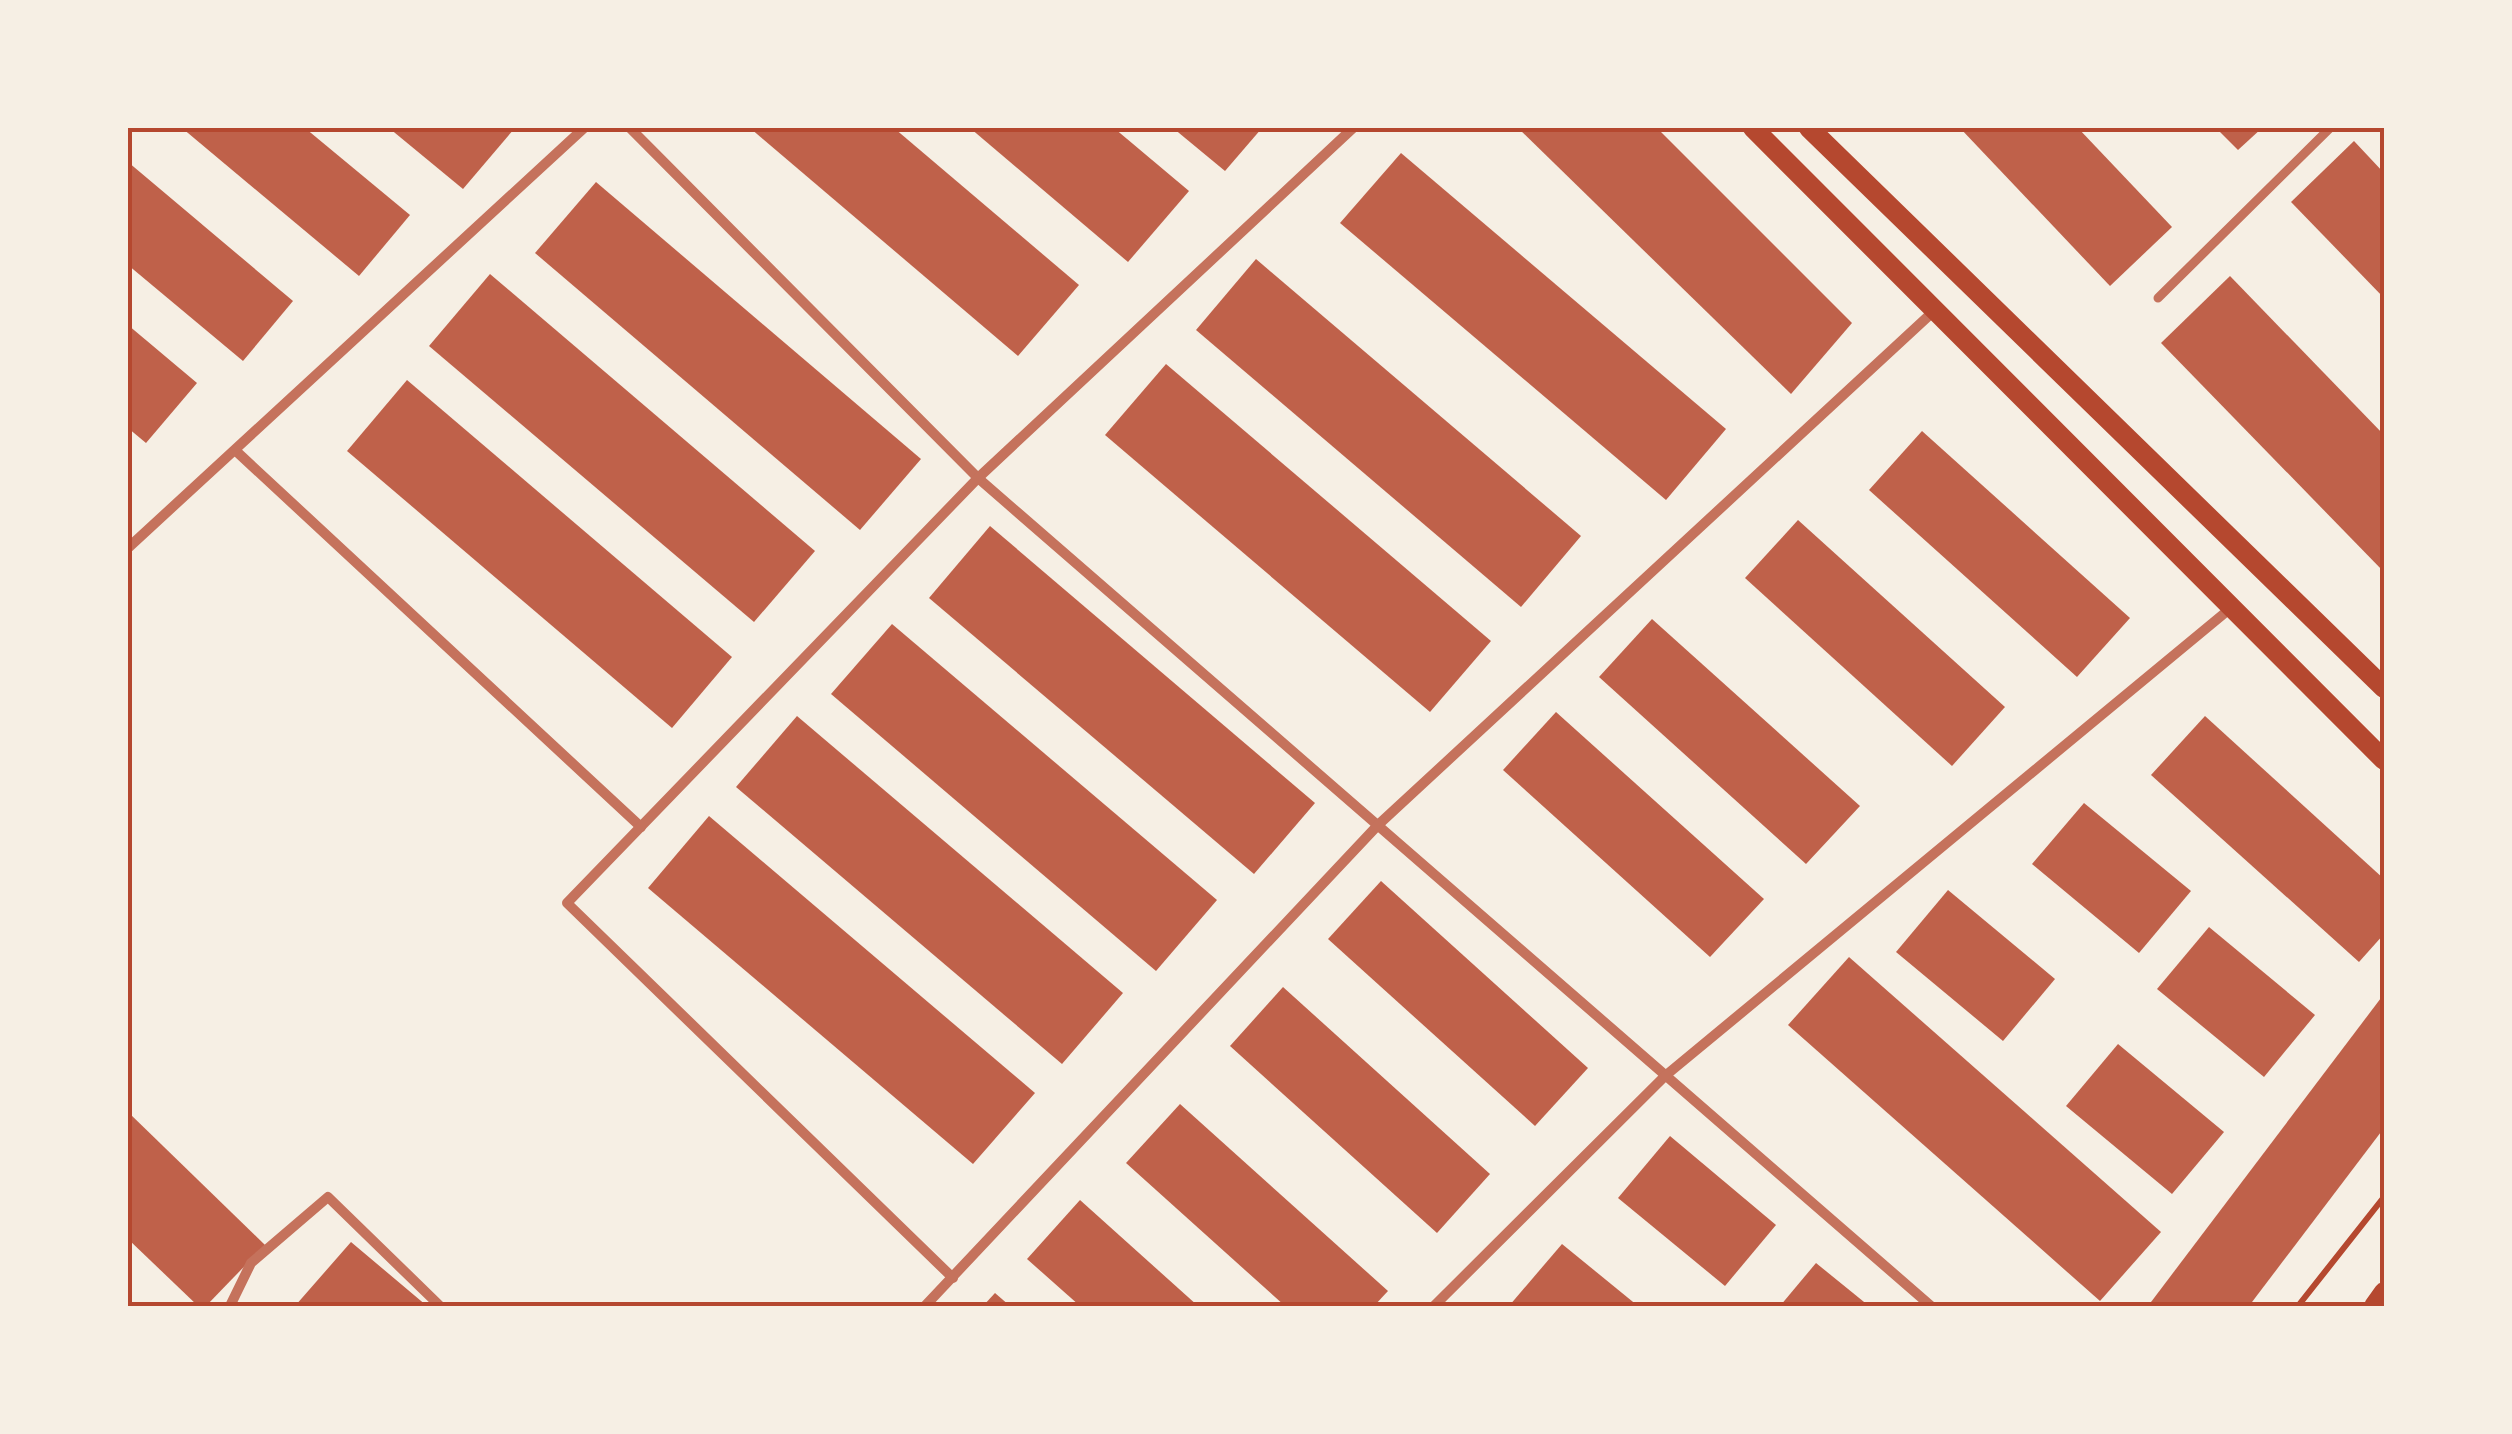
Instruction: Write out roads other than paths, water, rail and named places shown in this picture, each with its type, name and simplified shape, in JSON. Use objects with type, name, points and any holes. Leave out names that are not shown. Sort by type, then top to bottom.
[{"type":"main road","points":[[1753,128],[2384,760]]},
{"type":"main road","points":[[1808,128],[2384,688]]},
{"type":"main road","points":[[2374,1306],[2384,1292]]},
{"type":"street","points":[[128,548],[584,128]]},
{"type":"street","points":[[630,128],[978,478],[1931,1306]]},
{"type":"street","points":[[953,1278],[567,903],[978,478],[1353,128]]},
{"type":"street","points":[[2158,298],[2330,128]]},
{"type":"street","points":[[926,1306],[1378,825],[1935,310]]},
{"type":"street","points":[[236,451],[641,827]]},
{"type":"street","points":[[1434,1306],[1665,1076],[2232,607]]},
{"type":"street","points":[[230,1306],[251,1264],[328,1197],[440,1306]]}]
